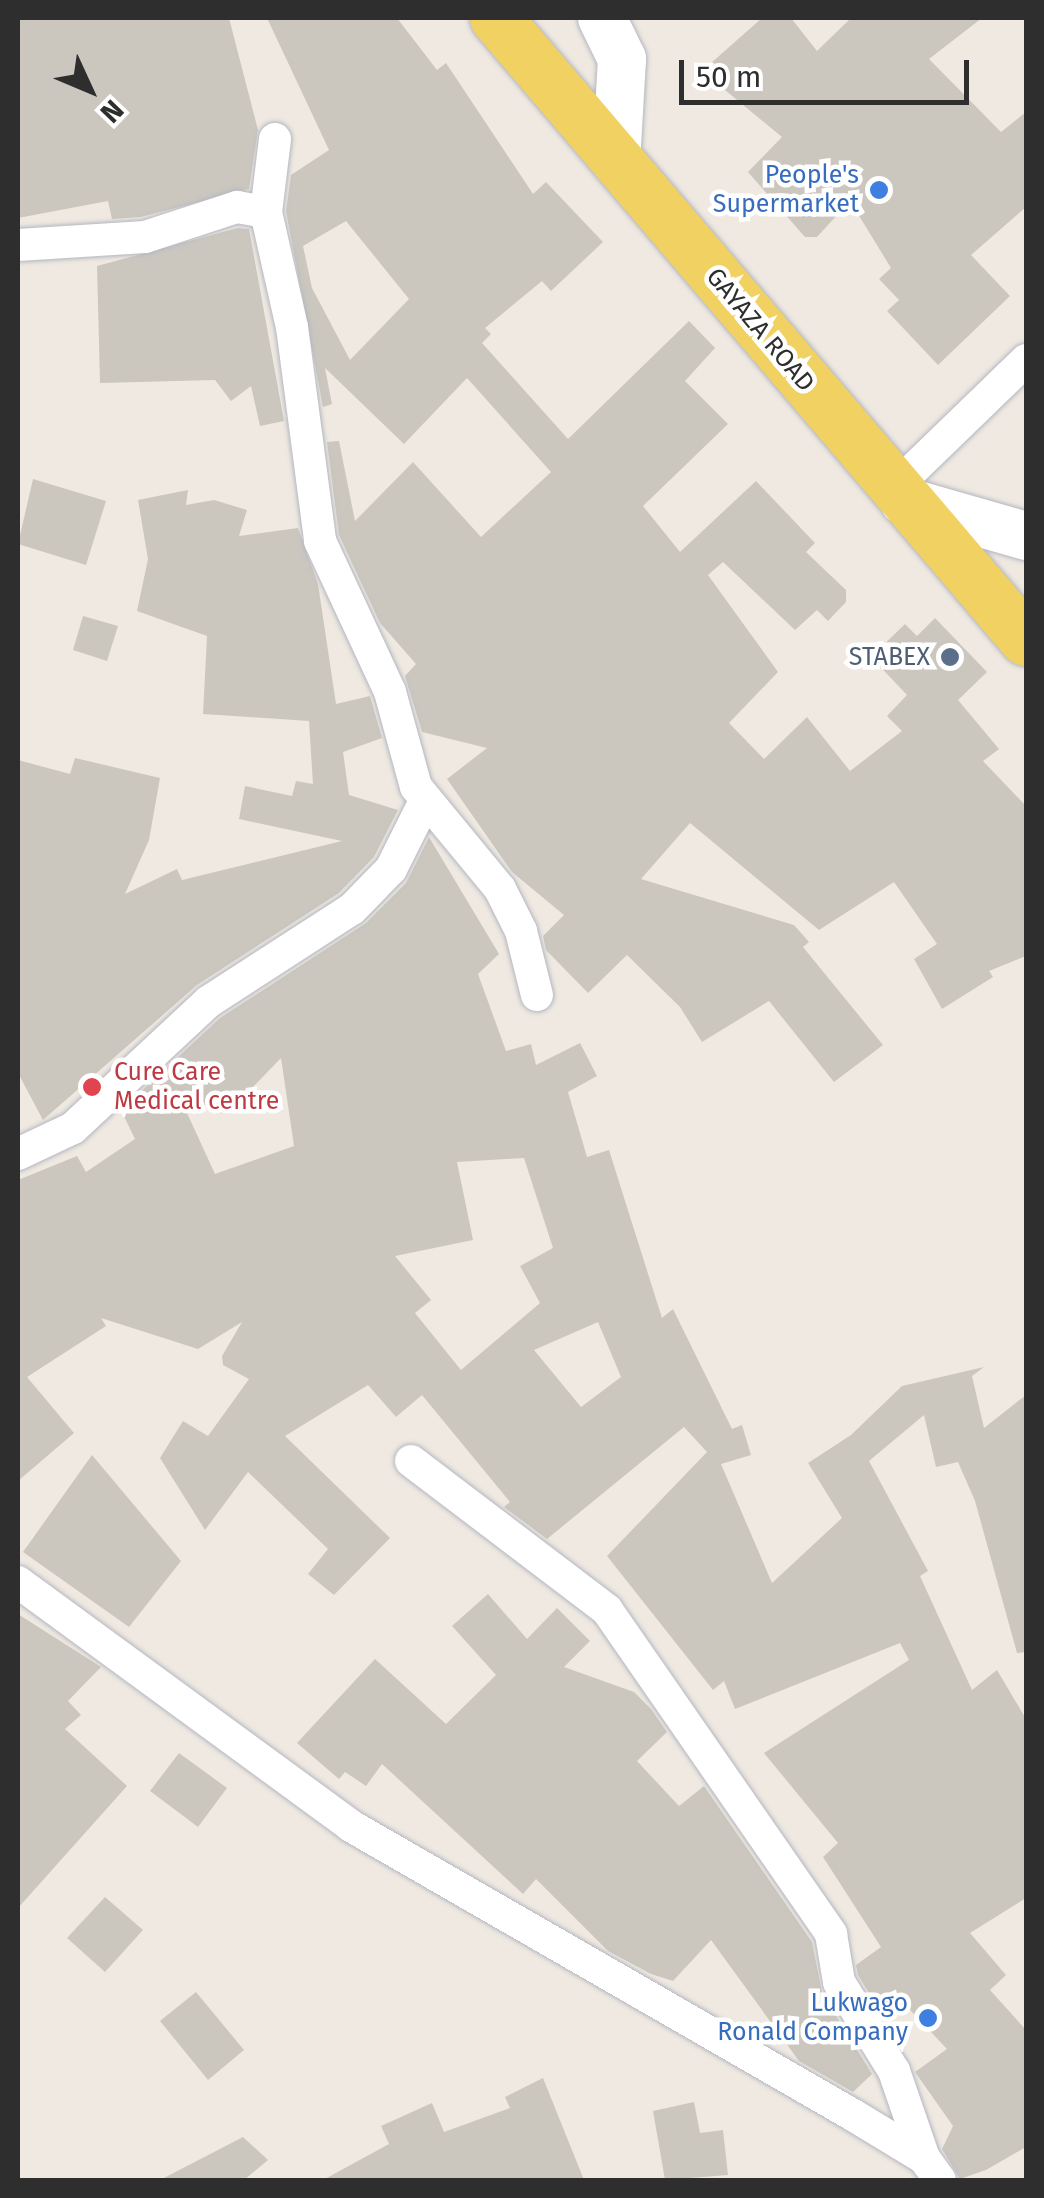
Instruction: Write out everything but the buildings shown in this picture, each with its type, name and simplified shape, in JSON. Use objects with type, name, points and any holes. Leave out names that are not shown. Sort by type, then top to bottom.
[{"type":"main road","name":"GAYAZA ROAD","points":[[496,18],[1026,640]]},
{"type":"street","points":[[602,18],[622,60],[616,162]]},
{"type":"street","points":[[275,140],[266,212],[292,326],[320,541],[390,692],[405,762],[425,801],[500,889],[521,931],[537,996]]},
{"type":"street","points":[[18,245],[145,237],[237,207],[266,212]]},
{"type":"street","points":[[1026,360],[899,494],[1026,536]]},
{"type":"street","points":[[18,1154],[73,1128],[208,1002],[352,909],[391,868],[425,801]]},
{"type":"street","points":[[411,1461],[607,1610],[830,1934],[839,1982],[894,2071],[932,2169]]},
{"type":"street","points":[[18,1582],[366,1836],[932,2169]]},
{"type":"place","name":"People's Supermarket","points":[[879,190]]},
{"type":"place","name":"STABEX","points":[[950,657]]},
{"type":"place","name":"Cure Care Medical centre","points":[[92,1087]]},
{"type":"place","name":"Lukwago Ronald Company","points":[[928,2018]]}]
